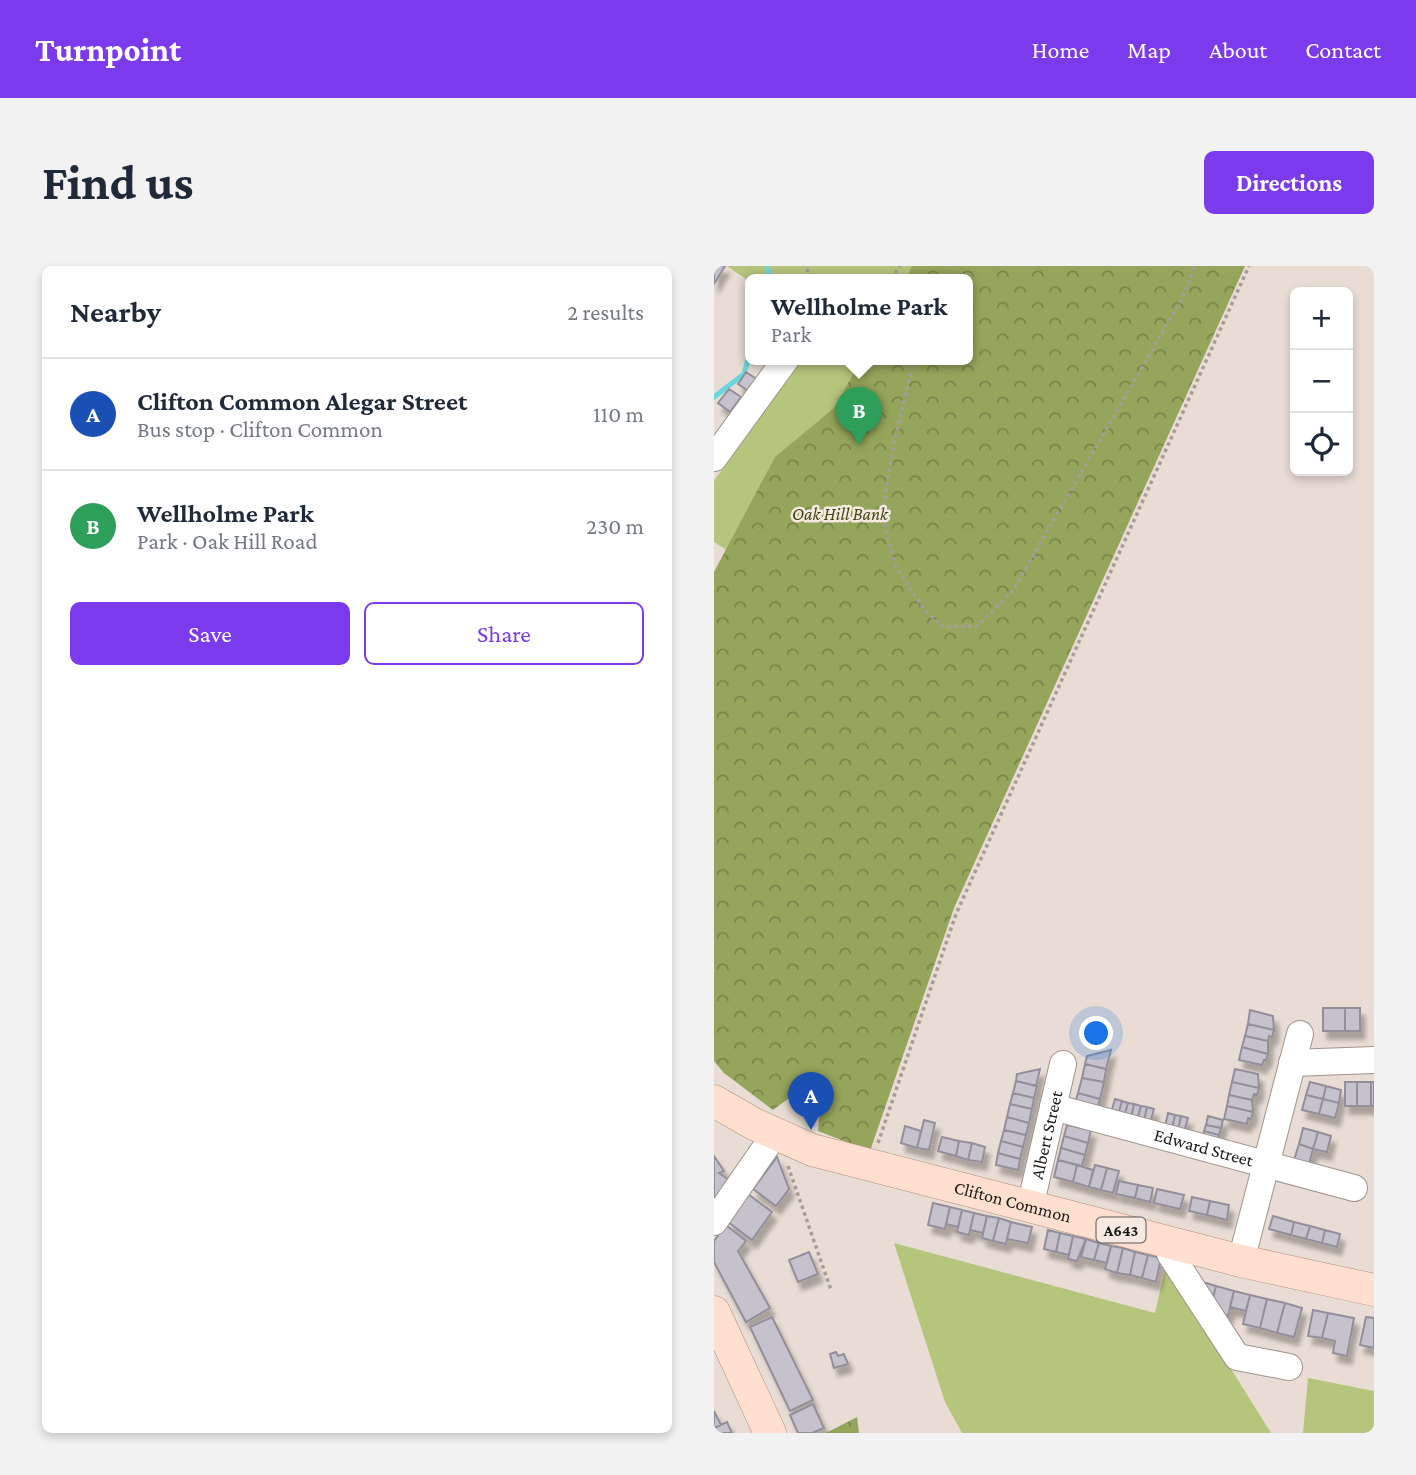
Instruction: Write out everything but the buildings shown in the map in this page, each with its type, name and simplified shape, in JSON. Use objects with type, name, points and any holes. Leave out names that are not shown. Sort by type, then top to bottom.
[{"type":"main road","name":"A643","points":[[714,1101],[783,1138]]},
{"type":"main road","name":"Clifton Common","points":[[783,1138],[869,1166],[1241,1261],[1374,1290]]},
{"type":"main road","points":[[714,1312],[732,1367],[770,1433]]},
{"type":"street","points":[[714,458],[782,365]]},
{"type":"street","points":[[1241,1261],[1300,1034]]},
{"type":"street","points":[[1292,1063],[1374,1060]]},
{"type":"street","name":"Albert Street","points":[[1030,1207],[1063,1064]]},
{"type":"street","name":"Edward Street","points":[[1053,1107],[1354,1188]]},
{"type":"street","points":[[714,1222],[783,1138]]},
{"type":"street","points":[[1168,1242],[1170,1254],[1237,1357],[1289,1367]]},
{"type":"path","points":[[913,365],[895,439],[882,516],[896,568],[924,609],[943,627],[977,626],[1012,592],[1183,297],[1195,266]]},
{"type":"path","points":[[869,1166],[956,914],[1248,266]]},
{"type":"path","points":[[783,1138],[785,1157],[831,1290]]},
{"type":"green space","name":"Oak Hill Bank","points":[[727,266],[1069,266],[862,635],[714,542],[714,481],[797,365],[973,365],[973,274],[745,274],[745,279]]},
{"type":"green space","points":[[912,266],[1245,266],[954,908],[870,1151],[818,1131],[821,1092],[800,1090],[773,1110],[724,1073],[714,1061],[714,572],[775,457],[834,408],[859,365],[973,365],[973,274],[908,274]]},
{"type":"green space","points":[[894,1243],[1155,1313],[1166,1265],[1271,1433],[962,1433],[945,1402]]},
{"type":"green space","points":[[1308,1378],[1374,1391],[1374,1433],[1303,1433]]},
{"type":"green space","points":[[857,1417],[859,1433],[826,1433]]},
{"type":"waterway","points":[[767,266],[769,274]]},
{"type":"waterway","points":[[714,397],[744,374],[746,365]]},
{"type":"place","name":"Wellholme Park","points":[[859,445]]},
{"type":"place","name":"Clifton Common Alegar Street","points":[[811,1130]]}]
